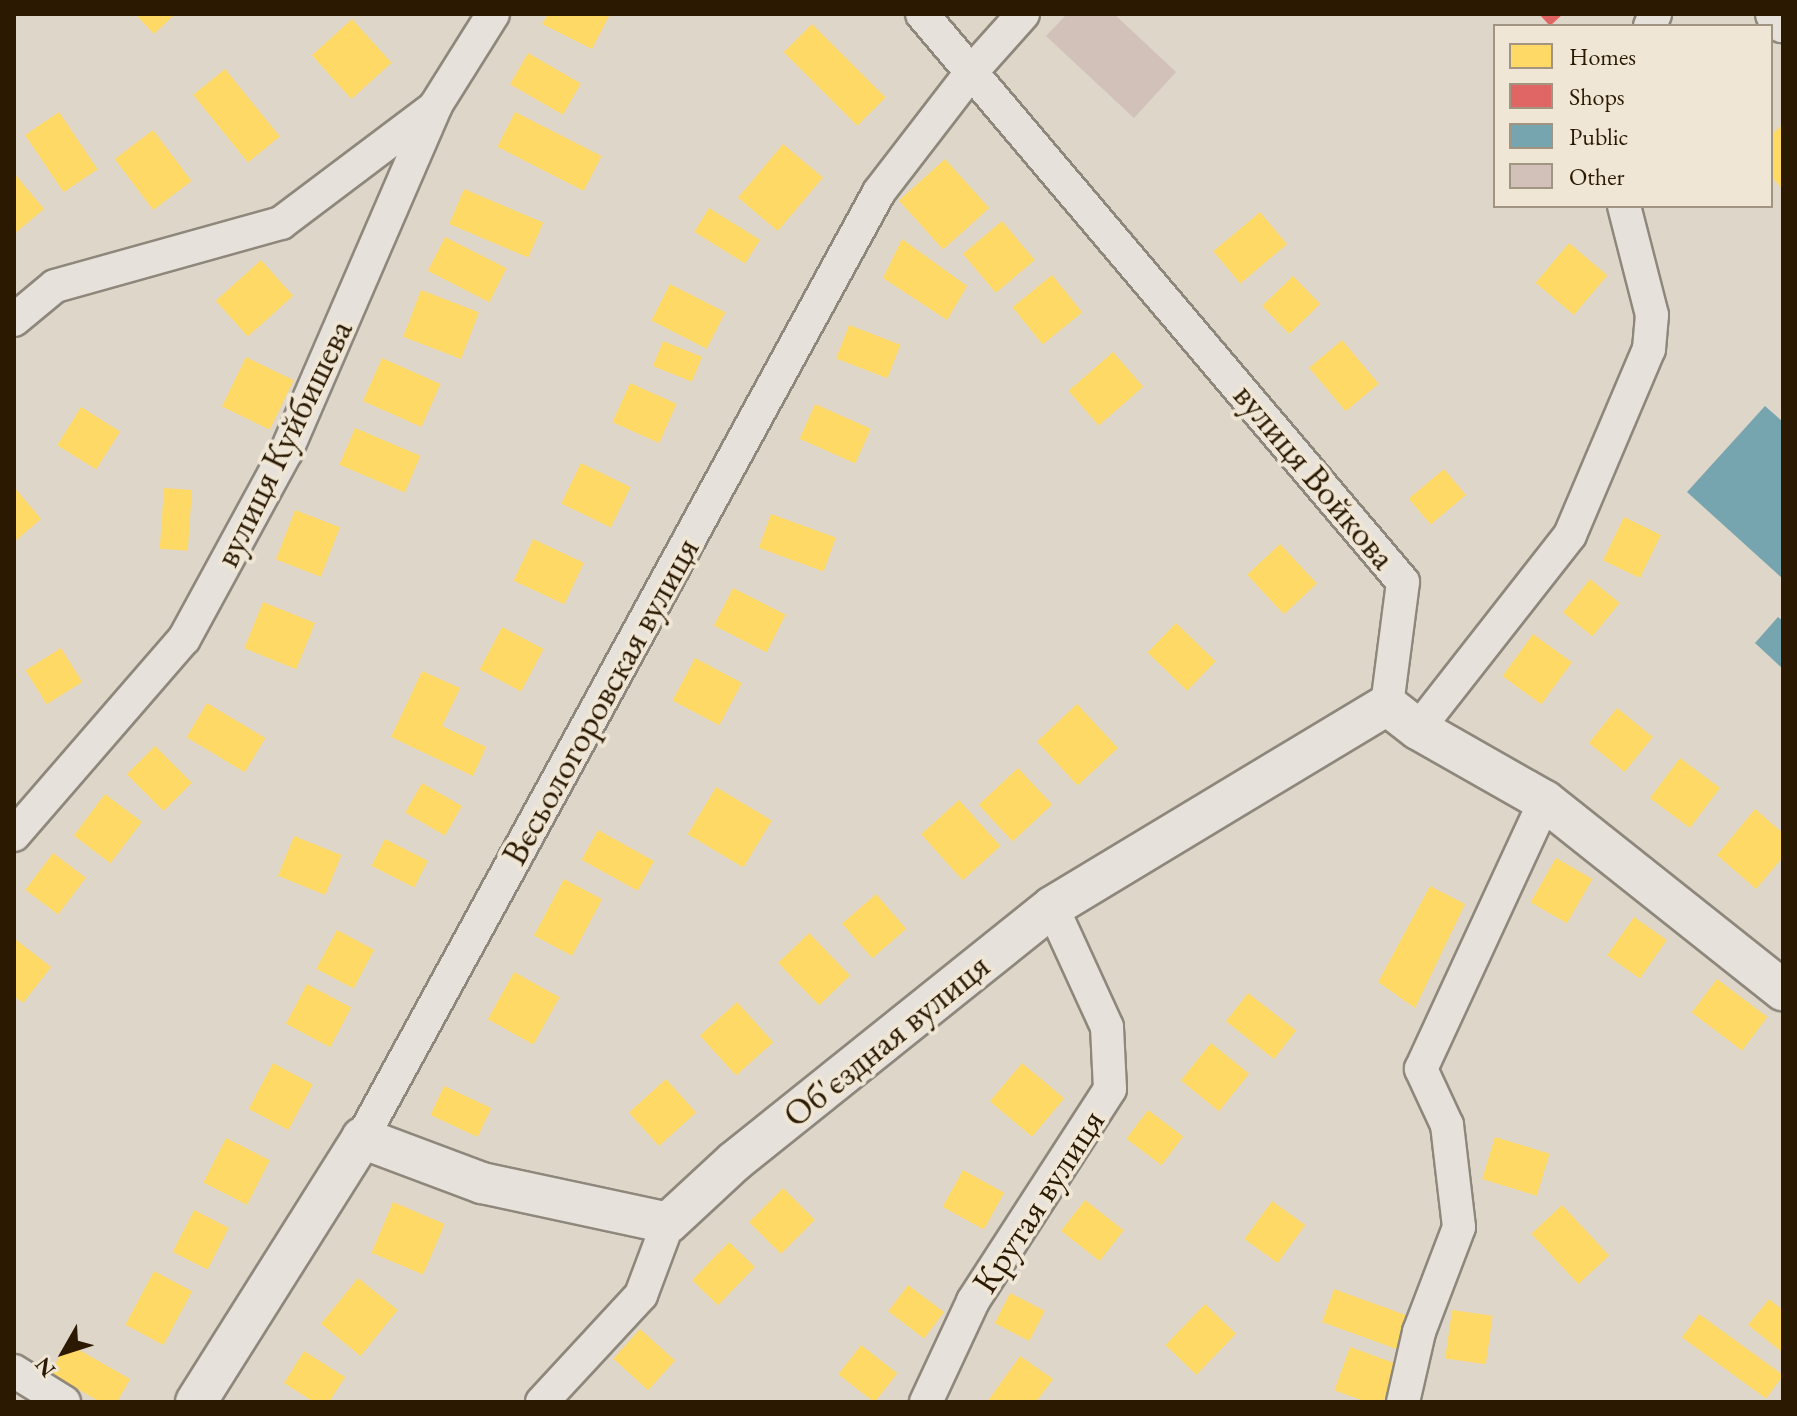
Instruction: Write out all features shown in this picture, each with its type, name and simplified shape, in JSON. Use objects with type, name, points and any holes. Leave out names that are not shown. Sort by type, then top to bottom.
[{"type":"street","name":"вулиця Куйбишева","points":[[14,835],[184,639],[286,452],[436,105],[493,14]]},
{"type":"street","name":"вулиця Войкова","points":[[922,14],[973,70],[1403,582],[1387,705]]},
{"type":"street","name":"Вєсьологоровская вулиця","points":[[196,1402],[362,1138],[879,192],[973,70],[1023,14]]},
{"type":"street","points":[[1776,14],[1783,22]]},
{"type":"street","points":[[14,320],[55,286],[281,223],[436,105]]},
{"type":"street","points":[[1418,729],[1570,535],[1649,349],[1652,315],[1625,208]]},
{"type":"street","points":[[1387,705],[1418,729],[1545,801],[1783,990]]},
{"type":"street","name":"Об'єздная вулиця","points":[[668,1223],[735,1161],[1052,907],[1387,705]]},
{"type":"street","points":[[1403,1402],[1419,1332],[1459,1227],[1447,1125],[1421,1069],[1545,801]]},
{"type":"street","name":"Крутая вулиця","points":[[926,1402],[973,1301],[1110,1089],[1107,1027],[1052,907]]},
{"type":"street","points":[[362,1138],[482,1183],[668,1223],[641,1295],[542,1402]]},
{"type":"street","points":[[14,1371],[64,1402]]},
{"type":"building: Homes","points":[[135,14],[175,14],[154,34]]},
{"type":"building: Homes","points":[[548,14],[610,14],[592,49],[542,24]]},
{"type":"building: Homes","points":[[352,19],[391,63],[351,99],[312,55]]},
{"type":"building: Homes","points":[[812,24],[886,98],[857,126],[784,52]]},
{"type":"building: Homes","points":[[528,53],[581,84],[563,115],[510,84]]},
{"type":"building: Homes","points":[[225,69],[280,137],[248,162],[193,95]]},
{"type":"building: Homes","points":[[59,112],[98,169],[64,192],[25,135]]},
{"type":"building: Homes","points":[[515,112],[601,156],[584,191],[497,147]]},
{"type":"building: Homes","points":[[1783,124],[1783,190],[1773,178],[1773,133]]},
{"type":"building: Homes","points":[[153,130],[192,181],[153,210],[115,159]]},
{"type":"building: Homes","points":[[783,144],[823,177],[778,231],[738,198]]},
{"type":"building: Homes","points":[[945,159],[989,208],[943,250],[899,200]]},
{"type":"building: Homes","points":[[14,173],[44,209],[14,234]]},
{"type":"building: Homes","points":[[464,189],[543,223],[528,258],[449,224]]},
{"type":"building: Homes","points":[[709,208],[760,240],[745,264],[694,232]]},
{"type":"building: Homes","points":[[1260,212],[1287,244],[1240,283],[1213,251]]},
{"type":"building: Homes","points":[[1002,221],[1035,260],[996,293],[963,254]]},
{"type":"building: Homes","points":[[445,237],[506,268],[489,302],[428,271]]},
{"type":"building: Homes","points":[[902,239],[967,286],[947,320],[883,278]]},
{"type":"building: Homes","points":[[1569,243],[1607,275],[1574,315],[1536,283]]},
{"type":"building: Homes","points":[[261,260],[293,296],[248,336],[216,301]]},
{"type":"building: Homes","points":[[1052,275],[1082,312],[1043,344],[1012,307]]},
{"type":"building: Homes","points":[[1293,276],[1320,304],[1289,334],[1262,306]]},
{"type":"building: Homes","points":[[670,284],[725,312],[707,349],[651,321]]},
{"type":"building: Homes","points":[[421,290],[479,312],[461,359],[403,337]]},
{"type":"building: Homes","points":[[849,325],[900,345],[887,378],[836,359]]},
{"type":"building: Homes","points":[[1342,340],[1379,384],[1346,411],[1309,368]]},
{"type":"building: Homes","points":[[663,341],[702,357],[692,382],[653,366]]},
{"type":"building: Homes","points":[[1113,352],[1143,387],[1099,425],[1068,391]]},
{"type":"building: Homes","points":[[246,357],[294,380],[270,430],[222,406]]},
{"type":"building: Homes","points":[[382,358],[440,384],[421,427],[363,401]]},
{"type":"building: Homes","points":[[630,383],[677,404],[659,443],[613,422]]},
{"type":"building: Homes","points":[[815,404],[871,429],[855,464],[800,439]]},
{"type":"building: Homes","points":[[81,407],[120,431],[96,470],[57,445]]},
{"type":"building: Homes","points":[[355,428],[420,456],[405,493],[339,465]]},
{"type":"building: Homes","points":[[581,463],[630,487],[611,528],[561,503]]},
{"type":"building: Homes","points":[[1444,469],[1466,495],[1431,525],[1409,499]]},
{"type":"building: Homes","points":[[14,487],[41,519],[14,542]]},
{"type":"building: Homes","points":[[164,488],[192,490],[188,551],[160,549]]},
{"type":"building: Homes","points":[[295,510],[340,527],[321,577],[276,559]]},
{"type":"building: Homes","points":[[771,514],[836,538],[824,571],[759,548]]},
{"type":"building: Homes","points":[[1624,517],[1661,535],[1640,578],[1603,560]]},
{"type":"building: Homes","points":[[533,539],[584,563],[564,604],[514,581]]},
{"type":"building: Homes","points":[[1280,544],[1317,583],[1284,614],[1247,575]]},
{"type":"building: Homes","points":[[1590,579],[1620,603],[1592,636],[1563,612]]},
{"type":"building: Homes","points":[[733,588],[786,615],[767,652],[714,625]]},
{"type":"building: Homes","points":[[263,602],[315,623],[296,669],[244,648]]},
{"type":"building: Homes","points":[[1176,623],[1216,661],[1187,691],[1148,652]]},
{"type":"building: Homes","points":[[502,627],[543,649],[521,691],[479,669]]},
{"type":"building: Homes","points":[[1533,634],[1572,662],[1541,704],[1502,676]]},
{"type":"building: Homes","points":[[61,648],[82,682],[47,704],[25,670]]},
{"type":"building: Homes","points":[[695,658],[742,683],[719,725],[672,700]]},
{"type":"building: Homes","points":[[422,671],[460,688],[442,726],[486,747],[473,776],[391,737]]},
{"type":"building: Homes","points":[[207,703],[265,738],[245,772],[186,737]]},
{"type":"building: Homes","points":[[1077,704],[1118,748],[1078,785],[1037,742]]},
{"type":"building: Homes","points":[[1617,708],[1653,737],[1624,772],[1589,743]]},
{"type":"building: Homes","points":[[155,746],[192,783],[163,811],[127,774]]},
{"type":"building: Homes","points":[[1680,758],[1720,788],[1690,828],[1650,798]]},
{"type":"building: Homes","points":[[1018,768],[1052,805],[1013,841],[979,805]]},
{"type":"building: Homes","points":[[422,783],[462,806],[445,835],[405,812]]},
{"type":"building: Homes","points":[[716,787],[772,820],[743,868],[688,834]]},
{"type":"building: Homes","points":[[105,794],[142,822],[110,863],[74,836]]},
{"type":"building: Homes","points":[[959,800],[1000,846],[963,880],[921,834]]},
{"type":"building: Homes","points":[[1755,809],[1783,833],[1783,857],[1756,889],[1717,855]]},
{"type":"building: Homes","points":[[598,830],[654,861],[637,891],[582,860]]},
{"type":"building: Homes","points":[[294,836],[341,855],[325,895],[278,876]]},
{"type":"building: Homes","points":[[385,839],[428,861],[414,888],[371,866]]},
{"type":"building: Homes","points":[[53,853],[86,878],[58,914],[25,890]]},
{"type":"building: Homes","points":[[1556,858],[1592,879],[1567,923],[1530,902]]},
{"type":"building: Homes","points":[[564,879],[602,899],[572,956],[534,936]]},
{"type":"building: Homes","points":[[1430,886],[1465,904],[1415,1008],[1378,982]]},
{"type":"building: Homes","points":[[876,894],[906,929],[872,958],[842,924]]},
{"type":"building: Homes","points":[[1634,917],[1667,940],[1640,978],[1607,956]]},
{"type":"building: Homes","points":[[337,930],[374,950],[353,989],[316,969]]},
{"type":"building: Homes","points":[[809,933],[850,975],[819,1005],[778,963]]},
{"type":"building: Homes","points":[[14,938],[51,967],[23,1003],[14,996]]},
{"type":"building: Homes","points":[[514,972],[559,997],[533,1044],[488,1019]]},
{"type":"building: Homes","points":[[1717,979],[1767,1017],[1742,1050],[1692,1013]]},
{"type":"building: Homes","points":[[307,984],[351,1007],[330,1047],[286,1024]]},
{"type":"building: Homes","points":[[1248,993],[1296,1031],[1274,1059],[1226,1021]]},
{"type":"building: Homes","points":[[737,1002],[773,1042],[736,1076],[700,1035]]},
{"type":"building: Homes","points":[[1211,1043],[1249,1074],[1219,1111],[1181,1080]]},
{"type":"building: Homes","points":[[273,1063],[313,1084],[288,1130],[249,1109]]},
{"type":"building: Homes","points":[[1022,1063],[1064,1098],[1032,1137],[990,1101]]},
{"type":"building: Homes","points":[[666,1079],[696,1112],[659,1146],[629,1112]]},
{"type":"building: Homes","points":[[444,1086],[491,1108],[478,1137],[430,1115]]},
{"type":"building: Homes","points":[[1148,1110],[1183,1136],[1161,1165],[1126,1139]]},
{"type":"building: Homes","points":[[1495,1137],[1550,1154],[1537,1196],[1482,1179]]},
{"type":"building: Homes","points":[[226,1138],[270,1160],[247,1205],[203,1183]]},
{"type":"building: Homes","points":[[963,1170],[1004,1193],[984,1230],[943,1207]]},
{"type":"building: Homes","points":[[783,1188],[815,1220],[781,1254],[749,1222]]},
{"type":"building: Homes","points":[[1085,1200],[1124,1230],[1100,1261],[1061,1231]]},
{"type":"building: Homes","points":[[1272,1201],[1305,1225],[1278,1263],[1244,1239]]},
{"type":"building: Homes","points":[[393,1202],[445,1224],[423,1275],[372,1253]]},
{"type":"building: Homes","points":[[1562,1205],[1609,1255],[1578,1284],[1531,1234]]},
{"type":"building: Homes","points":[[194,1210],[229,1228],[207,1270],[173,1252]]},
{"type":"building: Homes","points":[[729,1242],[755,1267],[718,1305],[692,1280]]},
{"type":"building: Homes","points":[[154,1271],[192,1291],[163,1345],[125,1325]]},
{"type":"building: Homes","points":[[358,1278],[398,1310],[361,1356],[321,1324]]},
{"type":"building: Homes","points":[[908,1285],[944,1312],[924,1338],[888,1311]]},
{"type":"building: Homes","points":[[1334,1289],[1411,1317],[1399,1350],[1322,1322]]},
{"type":"building: Homes","points":[[1010,1293],[1045,1311],[1029,1341],[995,1323]]},
{"type":"building: Homes","points":[[1769,1299],[1783,1310],[1783,1353],[1748,1325]]},
{"type":"building: Homes","points":[[1205,1304],[1236,1334],[1196,1375],[1165,1345]]},
{"type":"building: Homes","points":[[1452,1310],[1493,1316],[1486,1364],[1445,1359]]},
{"type":"building: Homes","points":[[1699,1314],[1783,1375],[1766,1399],[1682,1337]]},
{"type":"building: Homes","points":[[640,1329],[675,1360],[648,1390],[613,1359]]},
{"type":"building: Homes","points":[[67,1343],[130,1379],[117,1402],[100,1402],[50,1373]]},
{"type":"building: Homes","points":[[861,1345],[897,1373],[875,1402],[838,1374]]},
{"type":"building: Homes","points":[[1350,1347],[1397,1364],[1383,1402],[1367,1402],[1334,1390]]},
{"type":"building: Homes","points":[[304,1351],[345,1377],[329,1402],[314,1402],[284,1383]]},
{"type":"building: Homes","points":[[1020,1356],[1053,1379],[1036,1402],[987,1402]]},
{"type":"building: Shops","points":[[1539,14],[1563,14],[1552,24],[1548,24]]},
{"type":"building: Public","points":[[1765,406],[1783,422],[1783,579],[1687,492]]},
{"type":"building: Public","points":[[1778,617],[1783,621],[1783,669],[1755,643]]},
{"type":"building: Other","points":[[1067,14],[1114,14],[1176,72],[1134,118],[1046,36]]}]
